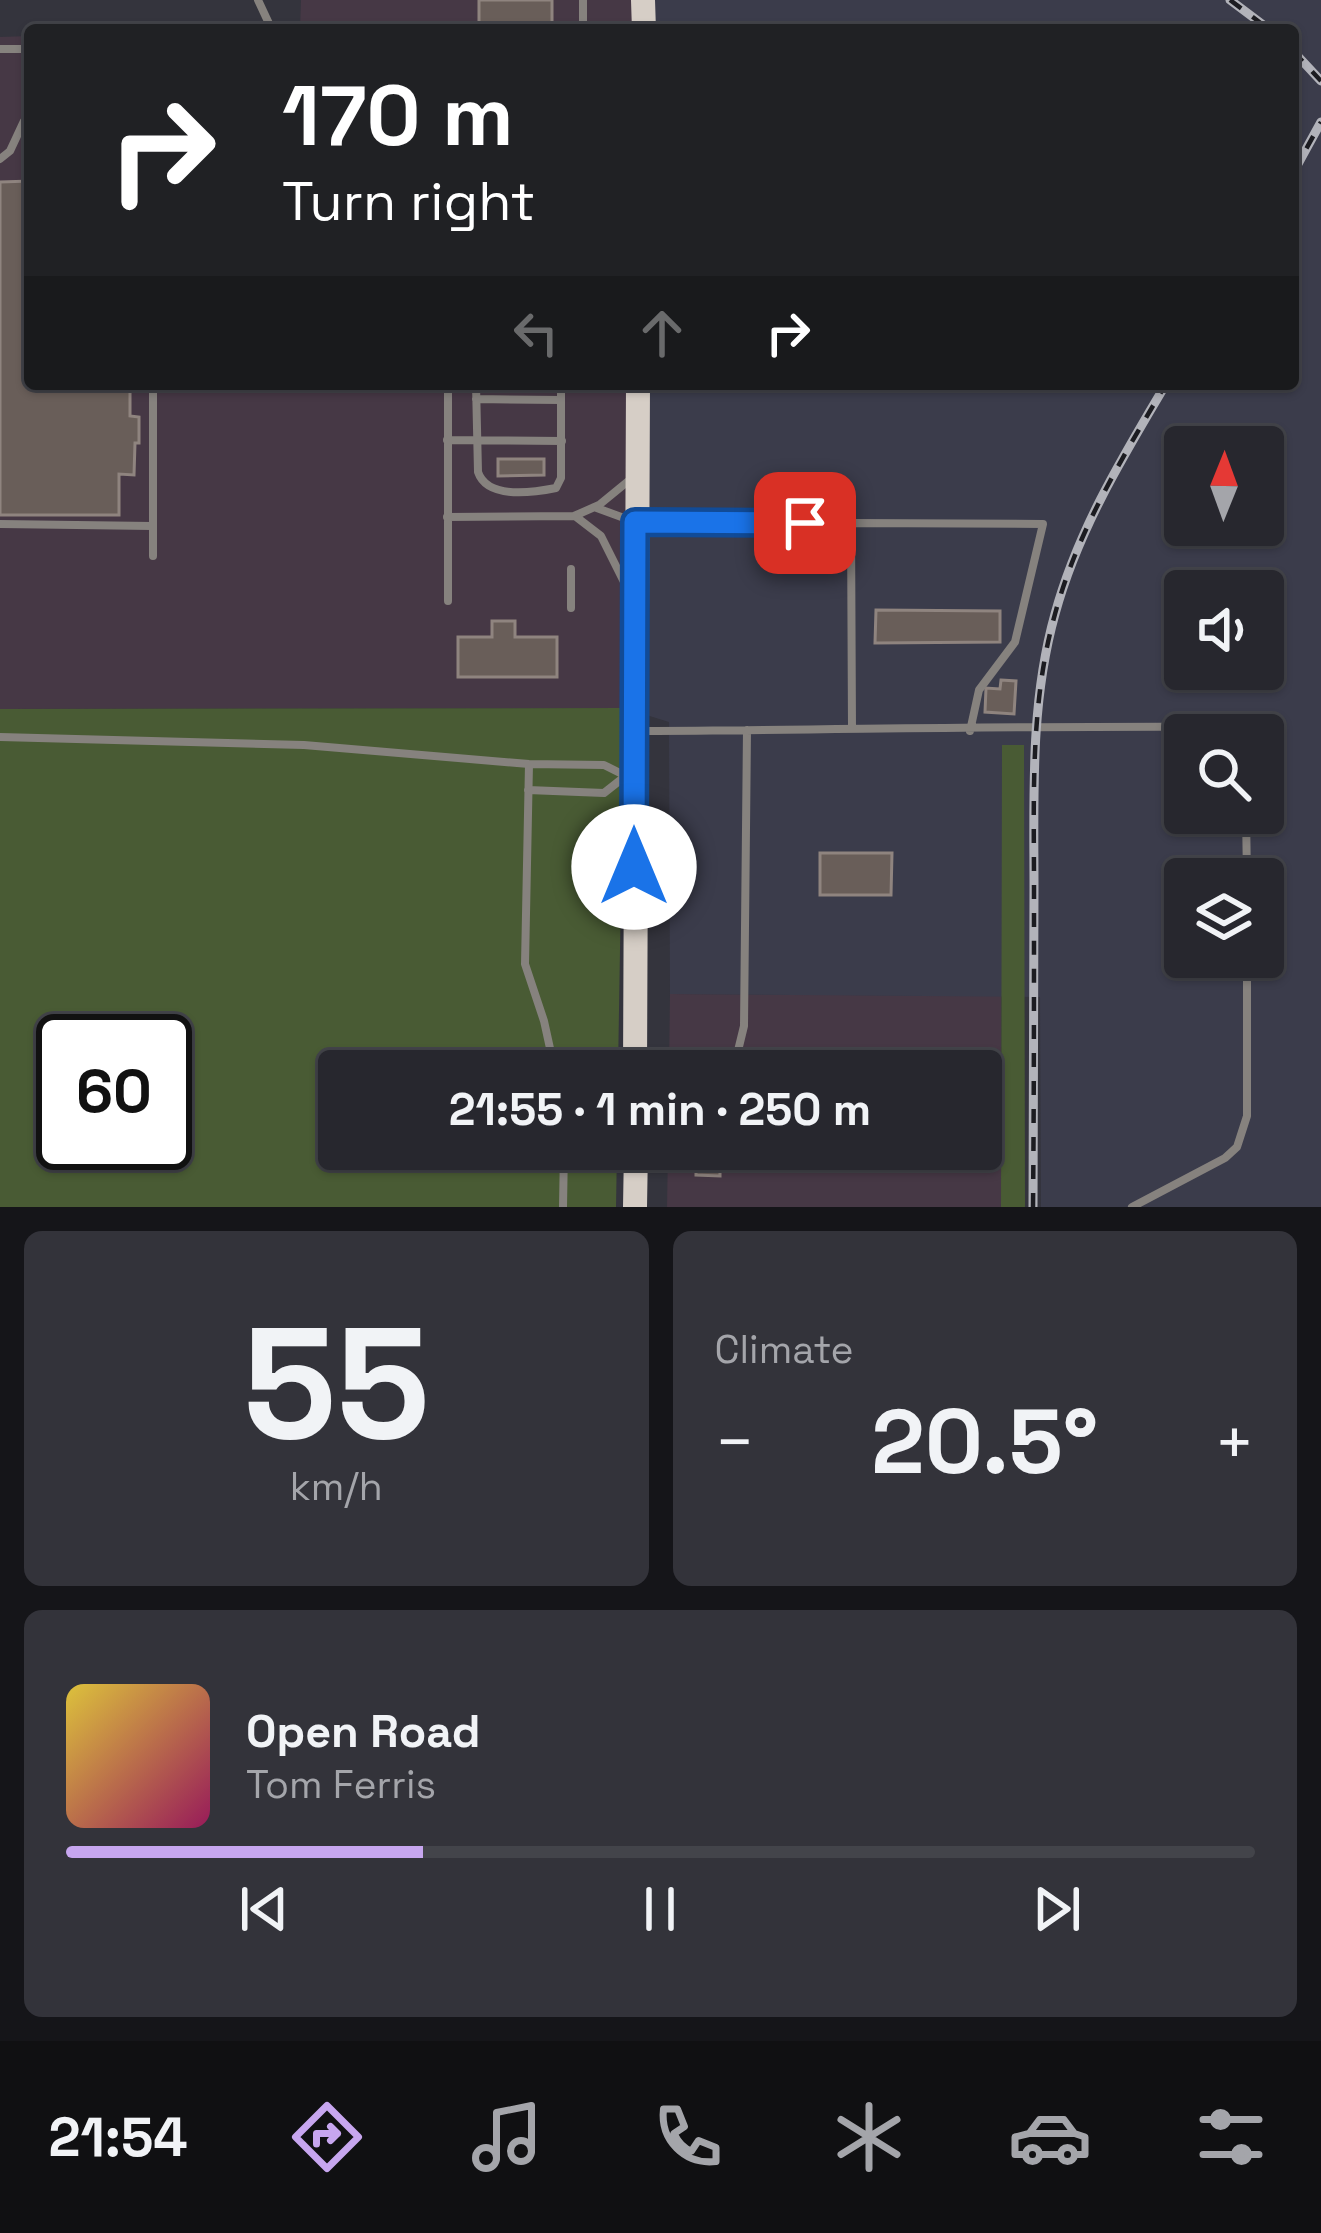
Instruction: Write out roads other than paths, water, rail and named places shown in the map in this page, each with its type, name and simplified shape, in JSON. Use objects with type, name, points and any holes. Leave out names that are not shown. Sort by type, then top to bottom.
[{"type":"main road","points":[[635,1050],[629,778],[634,731],[638,390]]},
{"type":"main road","points":[[635,1207],[636,1170]]},
{"type":"lane","points":[[0,159],[10,151],[24,121]]},
{"type":"lane","points":[[152,556],[153,390]]},
{"type":"lane","points":[[448,390],[448,602]]},
{"type":"lane","points":[[476,390],[478,472],[482,485],[490,490],[556,488],[561,478],[561,390]]},
{"type":"lane","points":[[476,399],[561,400]]},
{"type":"lane","points":[[448,440],[562,441]]},
{"type":"lane","points":[[447,517],[574,516],[594,507],[636,474]]},
{"type":"lane","points":[[594,507],[635,522],[1043,524],[1015,642],[979,690],[970,730]]},
{"type":"lane","points":[[574,516],[601,536],[635,603]]},
{"type":"lane","points":[[851,523],[852,729]]},
{"type":"lane","points":[[0,524],[152,526]]},
{"type":"lane","points":[[571,569],[571,608]]},
{"type":"lane","points":[[634,731],[1164,727]]},
{"type":"lane","points":[[738,1050],[744,1026],[747,730]]},
{"type":"lane","points":[[0,737],[282,744],[604,766],[629,778]]},
{"type":"lane","points":[[529,764],[525,964],[550,1050]]},
{"type":"lane","points":[[528,790],[604,793],[629,778]]},
{"type":"lane","points":[[1132,1207],[1238,1147],[1247,1116],[1247,978]]},
{"type":"lane","points":[[563,1207],[564,1170]]},
{"type":"railway","points":[[1230,0],[1262,24]]},
{"type":"railway","points":[[1299,57],[1321,81]]},
{"type":"railway","points":[[1299,162],[1321,122]]},
{"type":"railway","points":[[1033,1207],[1034,784],[1041,681],[1055,614],[1076,553],[1163,390]]}]
